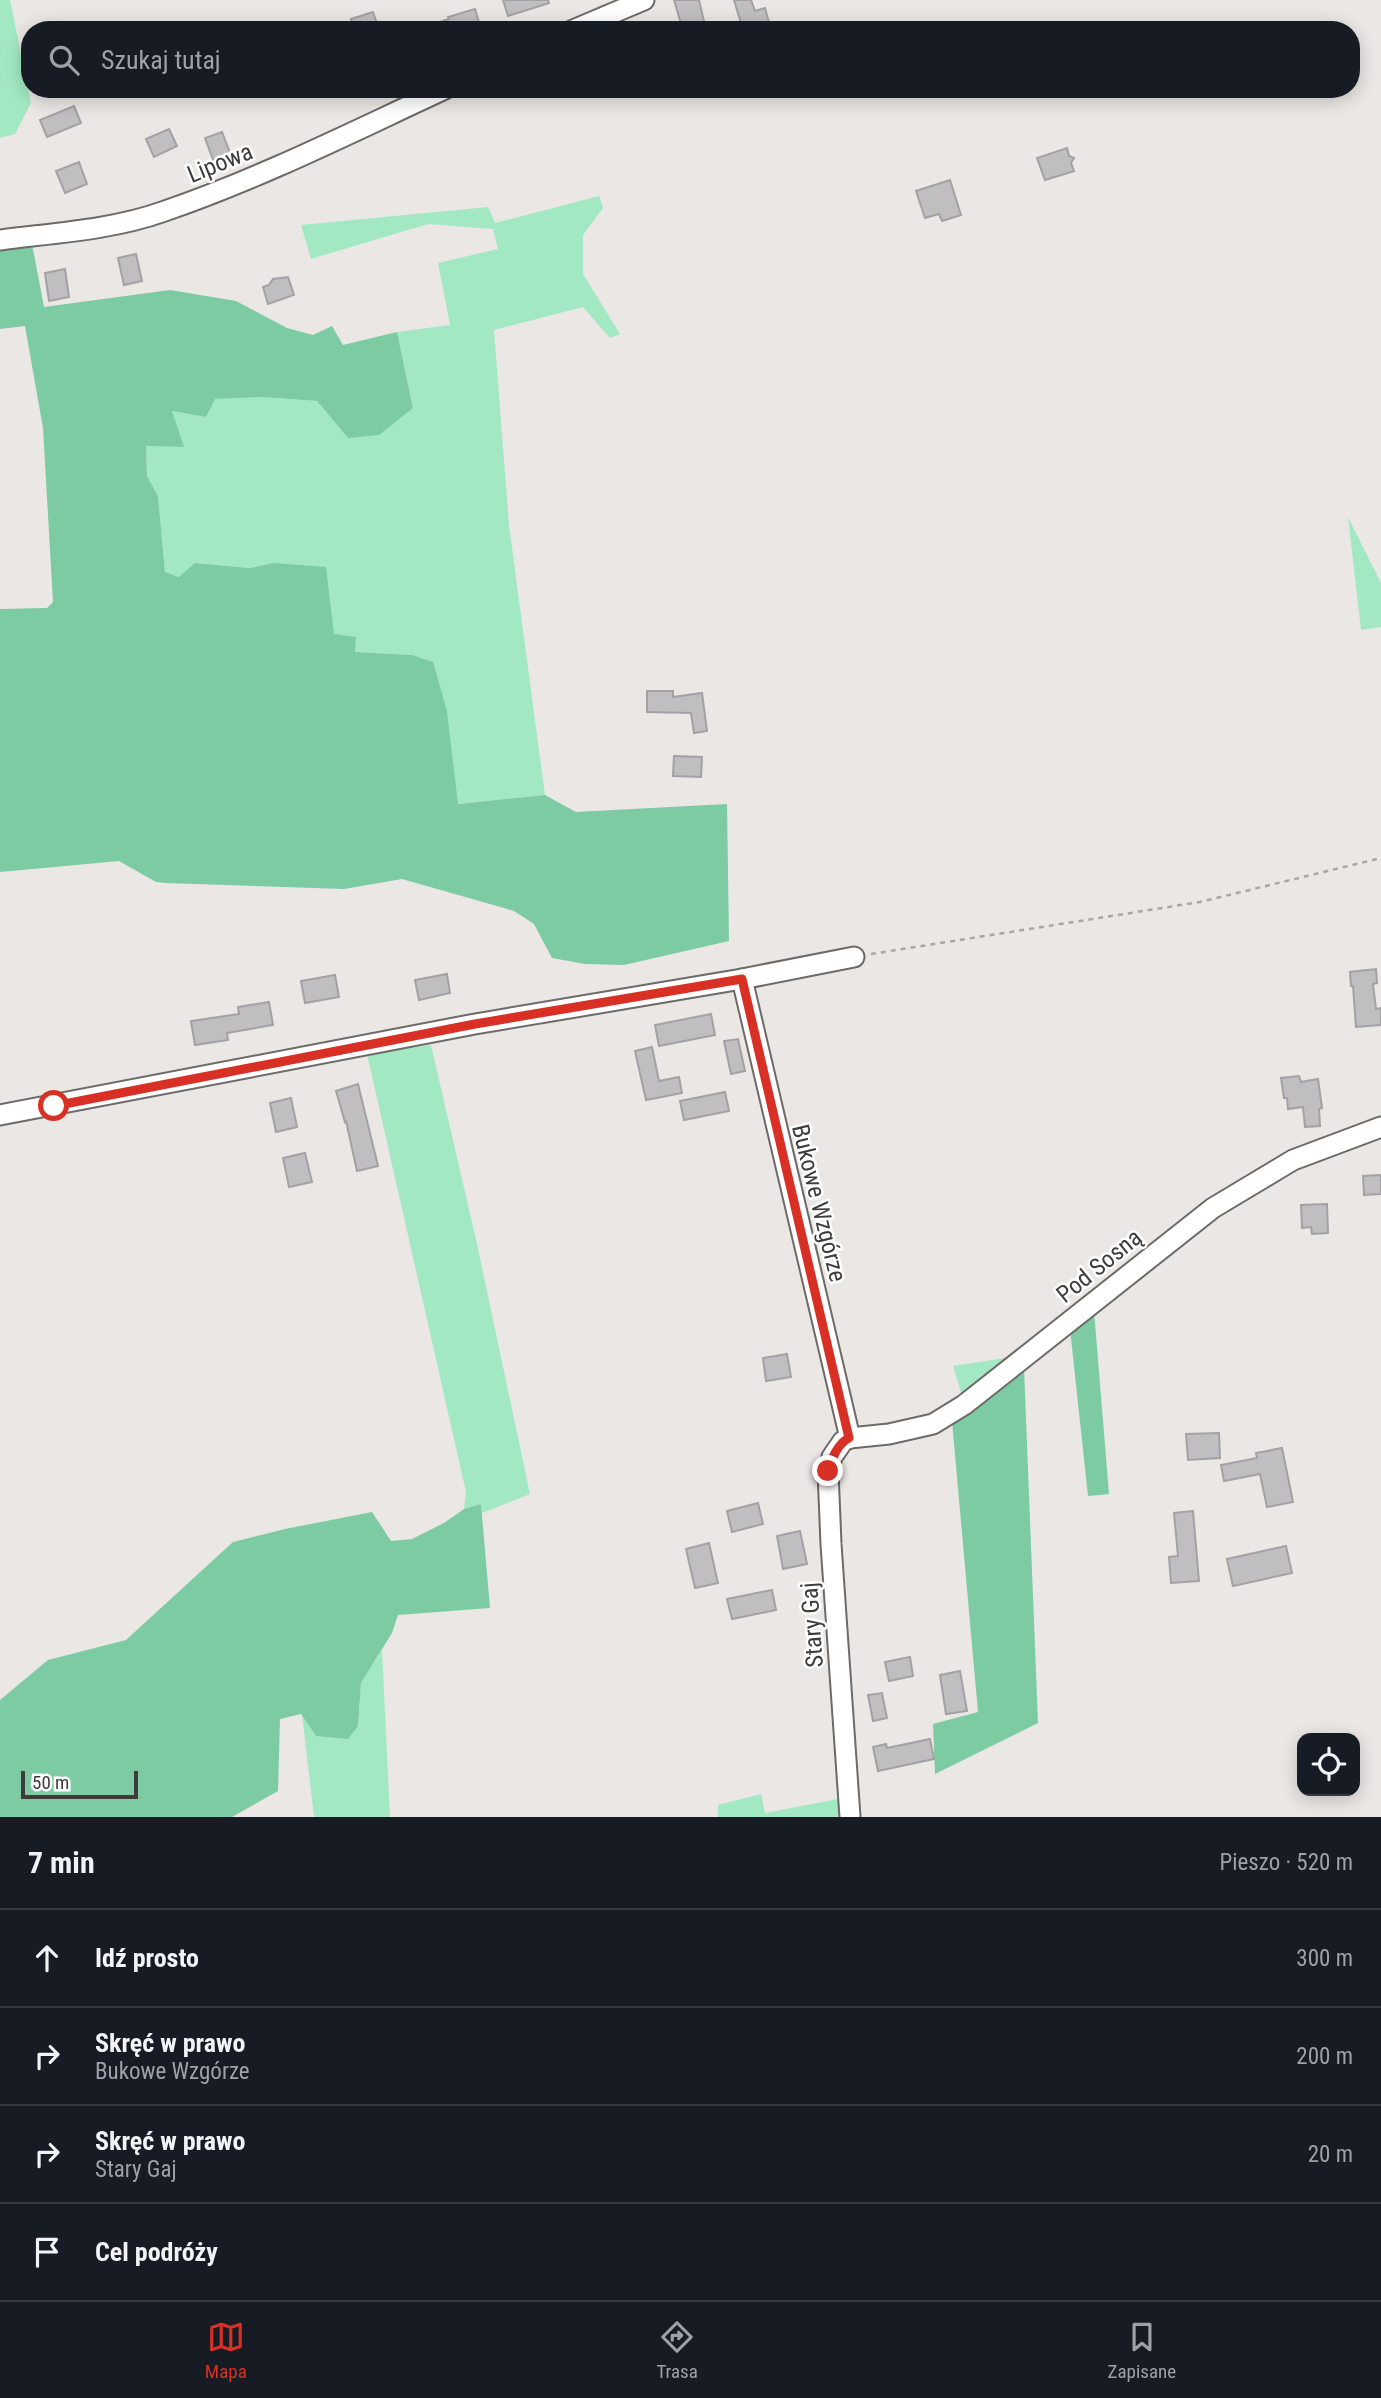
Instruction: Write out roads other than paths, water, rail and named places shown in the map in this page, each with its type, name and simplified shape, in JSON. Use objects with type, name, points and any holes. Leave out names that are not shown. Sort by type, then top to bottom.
[{"type":"street","points":[[594,21],[644,0]]},
{"type":"street","name":"Lipowa","points":[[0,240],[128,222],[162,212],[308,154],[426,98]]},
{"type":"street","points":[[0,1115],[475,1024],[742,979],[854,957]]},
{"type":"street","name":"Bukowe Wzgórze","points":[[742,979],[849,1438]]},
{"type":"street","name":"Pod Sosną","points":[[849,1438],[889,1434],[933,1424],[964,1405],[1213,1208],[1293,1160],[1381,1127]]},
{"type":"street","name":"Stary Gaj","points":[[849,1438],[843,1441],[832,1457],[828,1471],[850,1817]]}]
